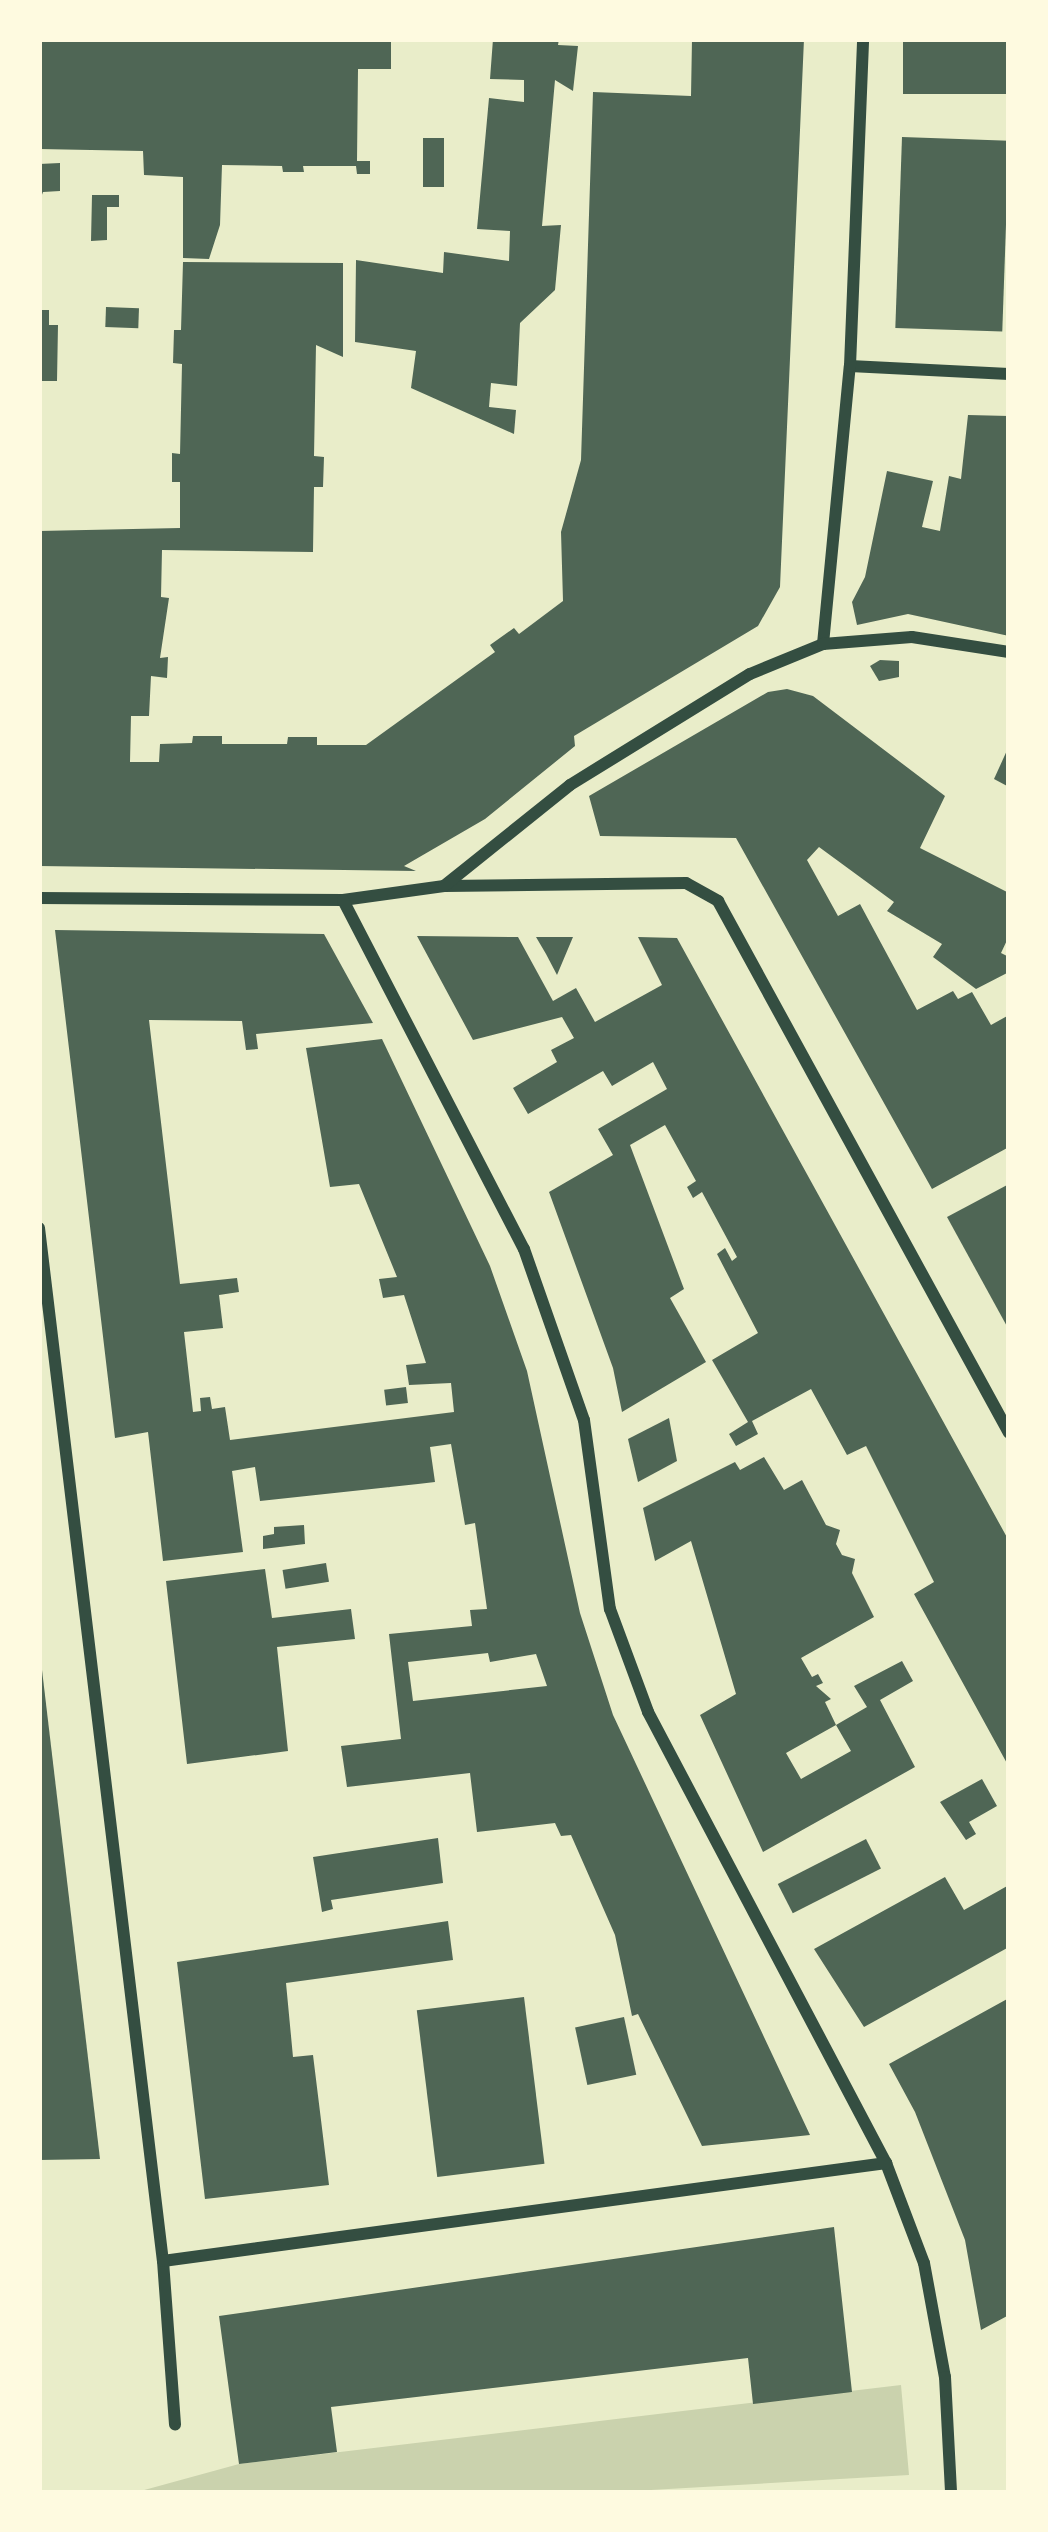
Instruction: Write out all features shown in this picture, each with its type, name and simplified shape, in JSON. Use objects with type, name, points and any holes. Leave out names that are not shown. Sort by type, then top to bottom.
[{"type":"street","points":[[823,644],[850,366],[863,39]]},
{"type":"street","points":[[850,366],[1009,374]]},
{"type":"street","points":[[444,886],[570,785],[751,674],[823,644],[912,638],[1009,652]]},
{"type":"street","points":[[39,898],[343,900],[444,886],[686,884],[718,901],[1009,1433]]},
{"type":"street","points":[[343,900],[524,1249],[584,1420],[610,1609],[649,1712],[886,2163],[924,2263],[945,2377],[951,2493]]},
{"type":"street","points":[[39,1228],[163,2261],[175,2425]]},
{"type":"street","points":[[163,2261],[886,2163]]},
{"type":"green space","points":[[901,2385],[909,2475],[599,2493],[39,2493],[137,2492],[239,2464]]},
{"type":"building","points":[[39,39],[391,39],[391,69],[358,69],[357,161],[370,161],[370,174],[357,174],[356,166],[303,166],[304,172],[283,172],[282,166],[222,165],[220,225],[209,259],[183,258],[183,177],[144,175],[143,151],[39,149]]},
{"type":"building","points":[[493,39],[559,39],[558,45],[578,46],[573,91],[555,80],[542,226],[561,225],[555,290],[520,323],[517,386],[491,383],[489,407],[516,410],[514,434],[411,388],[416,351],[355,342],[356,260],[443,273],[444,252],[509,261],[510,231],[477,229],[489,98],[524,102],[524,80],[490,79]]},
{"type":"building","points":[[692,39],[804,39],[780,587],[758,626],[574,736],[575,746],[485,819],[404,866],[416,871],[39,866],[39,531],[180,528],[180,482],[172,482],[172,453],[180,454],[182,364],[173,363],[174,330],[181,330],[183,262],[343,263],[343,357],[316,345],[314,456],[324,457],[323,487],[314,487],[313,552],[162,550],[161,597],[169,598],[160,658],[168,657],[167,678],[151,676],[149,716],[131,716],[130,762],[159,762],[160,744],[192,743],[193,736],[222,736],[222,744],[287,744],[288,737],[317,737],[317,745],[366,745],[495,652],[490,645],[514,628],[519,634],[563,601],[561,532],[581,460],[593,92],[691,96]]},
{"type":"building","points":[[903,39],[1009,39],[1009,94],[903,94]]},
{"type":"building","points":[[902,137],[1009,141],[1002,332],[895,328]]},
{"type":"building","points":[[423,138],[444,138],[444,187],[423,187]]},
{"type":"building","points":[[60,163],[60,191],[43,192],[39,203],[39,164]]},
{"type":"building","points":[[92,195],[119,195],[119,207],[107,207],[107,240],[91,241]]},
{"type":"building","points":[[106,307],[139,308],[138,328],[105,327]]},
{"type":"building","points":[[39,310],[49,310],[49,325],[58,325],[57,381],[39,381]]},
{"type":"building","points":[[968,415],[1009,416],[1009,636],[908,614],[857,625],[852,602],[865,577],[887,471],[933,481],[922,527],[940,531],[949,476],[961,479]]},
{"type":"building","points":[[880,660],[899,661],[899,677],[879,681],[870,666]]},
{"type":"building","points":[[787,689],[813,696],[945,796],[920,848],[1009,893],[1009,936],[1001,953],[1009,957],[1009,972],[976,989],[933,957],[942,944],[887,911],[894,902],[819,847],[807,860],[838,916],[860,904],[917,1010],[953,991],[958,999],[972,992],[991,1025],[1009,1015],[1009,1147],[932,1189],[736,838],[600,836],[589,796],[768,692]]},
{"type":"building","points":[[1009,746],[1009,787],[994,779]]},
{"type":"building","points":[[55,930],[324,934],[373,1023],[256,1034],[258,1049],[246,1050],[242,1021],[149,1020],[180,1284],[237,1278],[239,1292],[219,1295],[223,1328],[184,1332],[193,1412],[201,1411],[200,1398],[210,1397],[212,1409],[225,1407],[230,1440],[454,1412],[451,1383],[409,1385],[406,1365],[426,1363],[404,1295],[383,1298],[379,1279],[397,1277],[359,1184],[330,1187],[306,1048],[382,1039],[490,1266],[527,1371],[580,1613],[613,1715],[810,2135],[702,2146],[638,2014],[632,2016],[615,1935],[571,1835],[561,1836],[555,1823],[477,1832],[470,1773],[347,1787],[341,1746],[401,1739],[389,1634],[472,1626],[470,1610],[487,1609],[475,1523],[465,1525],[451,1444],[430,1447],[435,1482],[260,1501],[255,1467],[232,1471],[243,1552],[163,1561],[148,1432],[115,1438]],"holes":[[[488,1653],[490,1662],[536,1654],[547,1686],[413,1701],[408,1662]]]},
{"type":"building","points":[[417,936],[518,937],[553,1001],[576,988],[595,1022],[662,985],[638,937],[677,938],[1009,1541],[1009,1767],[914,1594],[934,1582],[866,1446],[847,1455],[811,1389],[752,1421],[758,1434],[736,1446],[729,1434],[748,1422],[712,1360],[758,1333],[717,1254],[725,1248],[732,1261],[737,1257],[702,1192],[693,1198],[687,1187],[696,1181],[665,1125],[630,1145],[684,1289],[670,1298],[706,1362],[622,1412],[613,1368],[549,1192],[613,1155],[598,1129],[667,1089],[653,1062],[612,1086],[603,1071],[528,1114],[513,1088],[557,1062],[551,1050],[574,1038],[562,1017],[473,1040]]},
{"type":"building","points":[[536,937],[573,937],[557,975],[546,954]]},
{"type":"building","points":[[1009,1184],[1009,1330],[947,1217]]},
{"type":"building","points":[[406,1387],[408,1403],[386,1406],[384,1390]]},
{"type":"building","points":[[669,1418],[677,1461],[638,1482],[628,1439]]},
{"type":"building","points":[[764,1457],[784,1490],[802,1480],[826,1525],[840,1530],[836,1544],[842,1555],[855,1559],[852,1573],[874,1617],[801,1658],[812,1677],[818,1674],[823,1683],[816,1686],[831,1699],[825,1702],[836,1725],[867,1707],[854,1686],[902,1661],[913,1681],[880,1700],[915,1767],[763,1852],[700,1715],[736,1694],[691,1541],[655,1561],[643,1508],[735,1462],[740,1470]],"holes":[[[836,1725],[851,1751],[801,1779],[786,1753]]]},
{"type":"building","points":[[304,1525],[305,1544],[263,1549],[263,1536],[274,1534],[274,1527]]},
{"type":"building","points":[[326,1563],[329,1582],[286,1589],[283,1570]]},
{"type":"building","points":[[265,1569],[272,1618],[351,1609],[355,1639],[277,1647],[288,1751],[187,1764],[166,1581]]},
{"type":"building","points":[[42,1670],[100,2159],[39,2160]]},
{"type":"building","points":[[982,1779],[997,1806],[969,1822],[976,1834],[966,1840],[940,1802]]},
{"type":"building","points":[[438,1838],[443,1883],[331,1900],[333,1909],[322,1912],[313,1857]]},
{"type":"building","points":[[866,1839],[881,1868],[793,1913],[778,1884]]},
{"type":"building","points":[[945,1877],[964,1910],[1009,1885],[1009,1947],[864,2027],[814,1949]]},
{"type":"building","points":[[448,1921],[453,1960],[286,1983],[293,2057],[313,2055],[329,2185],[205,2199],[177,1962]]},
{"type":"building","points":[[524,1997],[544,2164],[437,2177],[417,2010]]},
{"type":"building","points":[[1009,1998],[1009,2315],[981,2330],[965,2240],[915,2112],[889,2064]]},
{"type":"building","points":[[624,2017],[636,2075],[587,2085],[575,2027]]},
{"type":"building","points":[[834,2227],[852,2392],[753,2404],[748,2358],[331,2407],[337,2452],[239,2464],[219,2316]]}]
